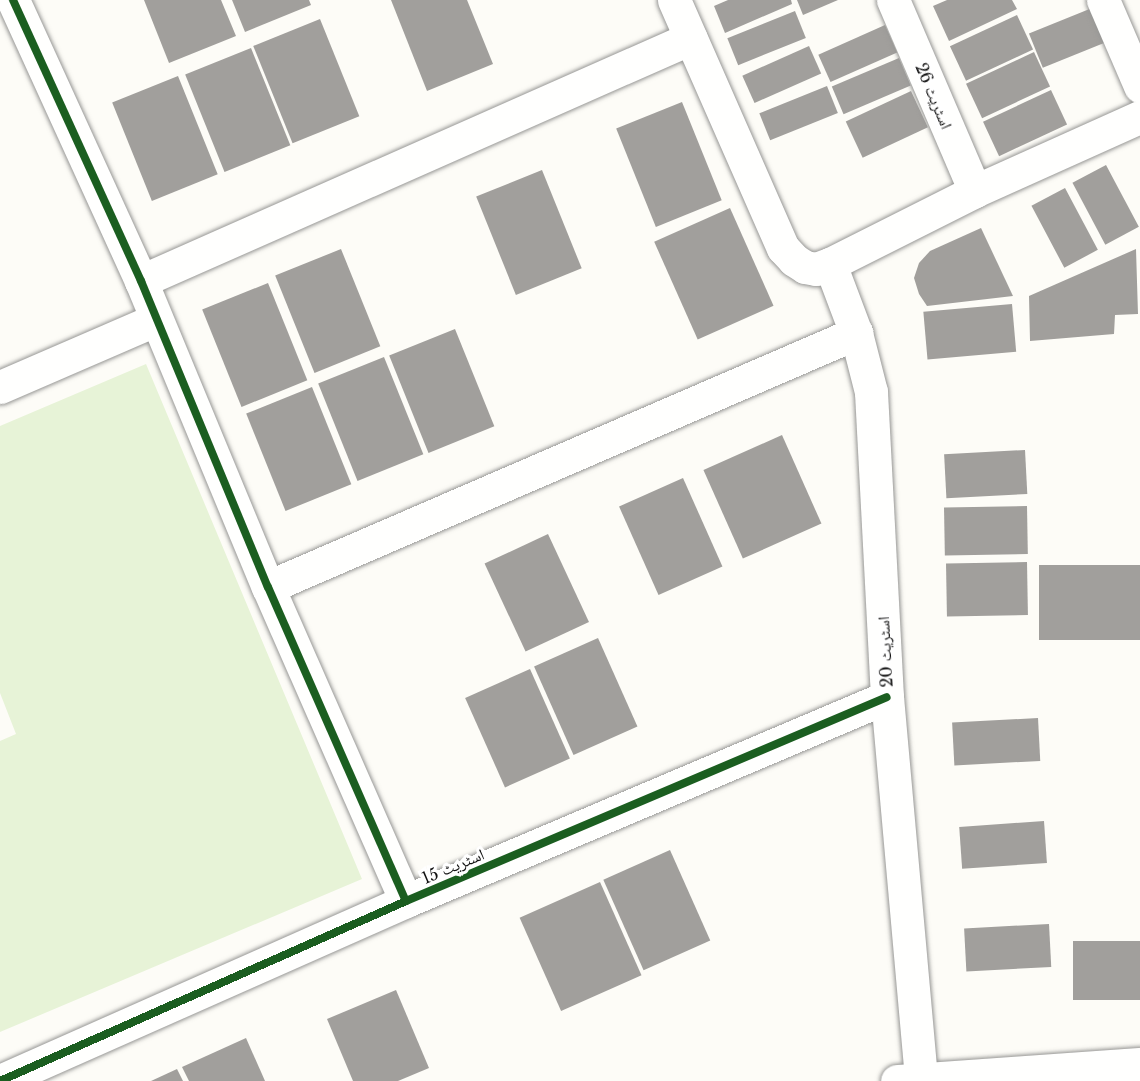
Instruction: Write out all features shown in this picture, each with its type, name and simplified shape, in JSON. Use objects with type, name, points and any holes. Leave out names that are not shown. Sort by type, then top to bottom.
[{"type":"street","points":[[13,0],[141,281],[268,588],[406,901]]},
{"type":"street","points":[[674,0],[783,248],[794,260],[805,267],[816,269],[830,264],[975,191],[1140,117]]},
{"type":"street","name":"اسٹریٹ 26","points":[[893,0],[975,191]]},
{"type":"street","points":[[1102,0],[1140,86]]},
{"type":"street","points":[[141,281],[691,38]]},
{"type":"street","name":"اسٹریٹ 20","points":[[830,264],[856,333],[871,392],[887,697],[913,1080]]},
{"type":"street","points":[[0,387],[156,320]]},
{"type":"street","points":[[268,588],[856,333]]},
{"type":"street","name":"اسٹریٹ 15","points":[[0,1081],[406,901],[887,697]]},
{"type":"street","points":[[913,1080],[1140,1064]]},
{"type":"green space","points":[[146,364],[362,879],[0,1032],[0,741],[16,734],[0,693],[0,426]]},
{"type":"building","points":[[144,0],[221,0],[236,36],[169,63]]},
{"type":"building","points":[[232,0],[309,0],[311,5],[245,32]]},
{"type":"building","points":[[391,0],[467,0],[493,64],[427,91]]},
{"type":"building","points":[[728,0],[791,0],[792,4],[725,33],[714,6]]},
{"type":"building","points":[[797,0],[838,0],[803,15]]},
{"type":"building","points":[[947,0],[1012,0],[1017,9],[949,41],[933,6]]},
{"type":"building","points":[[1092,8],[1106,42],[1043,68],[1029,33]]},
{"type":"building","points":[[795,11],[806,38],[738,65],[727,38]]},
{"type":"building","points":[[1017,15],[1033,49],[966,81],[950,46]]},
{"type":"building","points":[[320,19],[359,116],[293,143],[253,46]]},
{"type":"building","points":[[885,25],[897,52],[831,82],[818,55]]},
{"type":"building","points":[[809,46],[821,73],[755,103],[742,76]]},
{"type":"building","points":[[251,48],[290,145],[225,172],[185,75]]},
{"type":"building","points":[[1034,52],[1050,86],[982,118],[966,84]]},
{"type":"building","points":[[899,58],[911,86],[844,114],[832,87]]},
{"type":"building","points":[[178,76],[218,174],[152,201],[112,103]]},
{"type":"building","points":[[827,86],[838,113],[770,140],[759,113]]},
{"type":"building","points":[[1051,90],[1067,124],[999,156],[983,122]]},
{"type":"building","points":[[911,91],[928,127],[863,158],[846,121]]},
{"type":"building","points":[[682,102],[722,200],[656,227],[616,129]]},
{"type":"building","points":[[1106,165],[1139,227],[1105,245],[1072,183]]},
{"type":"building","points":[[542,170],[582,268],[516,295],[476,197]]},
{"type":"building","points":[[1065,188],[1098,250],[1064,268],[1031,206]]},
{"type":"building","points":[[730,208],[774,306],[698,340],[654,242]]},
{"type":"building","points":[[981,228],[1013,296],[927,306],[919,294],[914,278],[919,263],[930,251]]},
{"type":"building","points":[[341,249],[380,346],[315,373],[275,276]]},
{"type":"building","points":[[1136,249],[1138,314],[1115,315],[1114,334],[1030,341],[1029,296]]},
{"type":"building","points":[[268,283],[307,380],[242,407],[202,310]]},
{"type":"building","points":[[1012,304],[1016,352],[928,360],[923,312]]},
{"type":"building","points":[[455,329],[494,426],[429,453],[389,356]]},
{"type":"building","points":[[384,357],[423,454],[358,481],[318,384]]},
{"type":"building","points":[[312,387],[351,484],[286,511],[246,414]]},
{"type":"building","points":[[782,435],[821,524],[743,559],[703,470]]},
{"type":"building","points":[[1025,450],[1027,494],[946,498],[944,454]]},
{"type":"building","points":[[683,478],[722,567],[659,595],[619,506]]},
{"type":"building","points":[[1027,506],[1028,554],[945,555],[944,507]]},
{"type":"building","points":[[548,534],[589,622],[526,651],[485,564]]},
{"type":"building","points":[[1027,562],[1028,615],[947,616],[946,563]]},
{"type":"building","points":[[1039,565],[1140,565],[1140,640],[1039,640]]},
{"type":"building","points":[[598,638],[637,727],[574,755],[534,666]]},
{"type":"building","points":[[530,669],[570,759],[505,787],[465,698]]},
{"type":"building","points":[[1038,718],[1040,761],[954,765],[952,723]]},
{"type":"building","points":[[1044,821],[1047,863],[962,869],[959,827]]},
{"type":"building","points":[[670,850],[710,940],[644,970],[603,880]]},
{"type":"building","points":[[600,882],[641,975],[561,1011],[520,918]]},
{"type":"building","points":[[1049,924],[1051,967],[966,971],[964,928]]},
{"type":"building","points":[[1073,941],[1140,941],[1140,1000],[1073,1000]]},
{"type":"building","points":[[396,990],[429,1068],[398,1081],[353,1081],[327,1019]]},
{"type":"building","points":[[246,1038],[265,1081],[189,1081],[182,1067]]},
{"type":"building","points":[[177,1069],[183,1081],[151,1081]]},
{"type":"cycle path","points":[[13,0],[141,281],[268,587],[406,901]]},
{"type":"cycle path","points":[[0,1081],[406,901],[887,697]]}]
